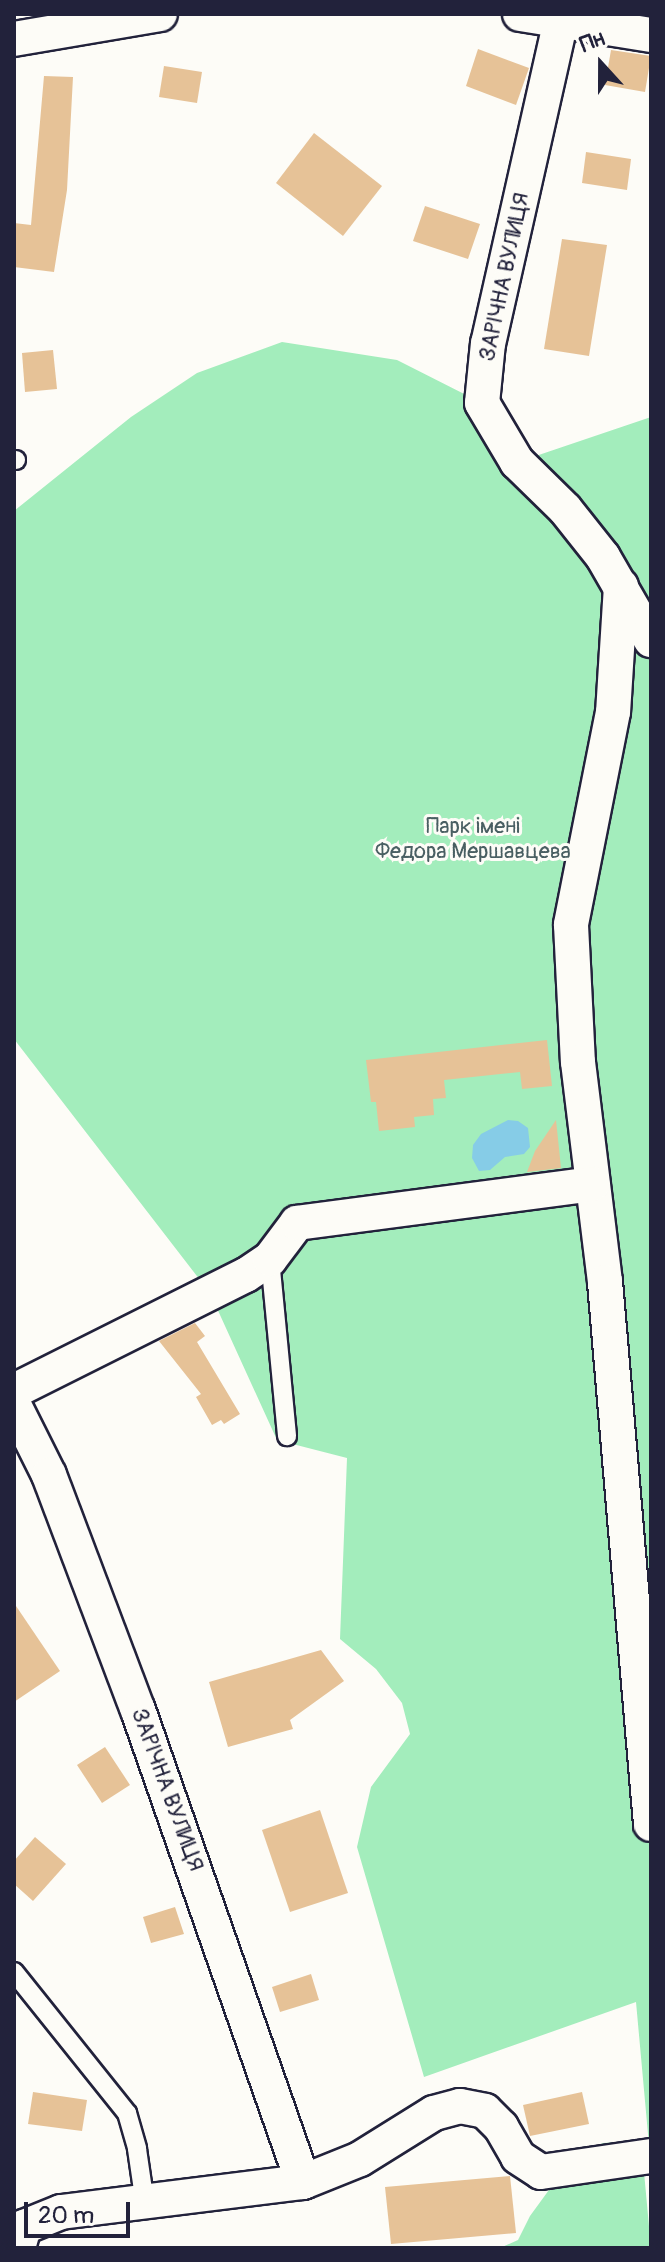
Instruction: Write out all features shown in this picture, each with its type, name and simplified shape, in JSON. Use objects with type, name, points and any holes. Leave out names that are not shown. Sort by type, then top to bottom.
[{"type":"street","points":[[14,39],[160,14]]},
{"type":"street","points":[[520,14],[561,20],[611,21],[651,35]]},
{"type":"street","name":"ЗАРІЧНА ВУЛИЦЯ","points":[[561,20],[488,343],[482,403],[517,462],[565,509],[621,586],[651,640]]},
{"type":"street","points":[[621,586],[613,712],[571,925],[578,1062],[605,1282],[651,1824]]},
{"type":"street","points":[[14,1391],[246,1275],[270,1259],[297,1223],[592,1184]]},
{"type":"street","name":"ЗАРІЧНА ВУЛИЦЯ","points":[[14,1405],[49,1475],[133,1695],[303,2182]]},
{"type":"street","points":[[18,2248],[24,2227],[61,2212],[303,2182],[360,2159],[434,2113],[460,2106],[485,2111],[501,2127],[518,2157],[541,2172],[651,2156]]},
{"type":"lane","points":[[270,1259],[287,1436]]},
{"type":"lane","points":[[14,1972],[127,2113],[137,2149],[145,2204]]},
{"type":"green space","name":"Парк імені Федора Мершавцева","points":[[282,342],[397,360],[482,403],[518,462],[651,417],[651,2167],[636,2002],[424,2077],[357,1847],[371,1787],[410,1734],[402,1703],[376,1669],[340,1639],[347,1458],[277,1440],[210,1293],[14,1039],[14,511],[131,417],[197,373]]},
{"type":"green space","points":[[621,2142],[644,2172],[651,2248],[500,2248],[518,2240],[530,2216],[573,2157],[603,2143]]},
{"type":"water","points":[[508,1120],[518,1121],[528,1128],[530,1147],[524,1154],[505,1157],[490,1170],[479,1171],[472,1158],[473,1145],[481,1134]]},
{"type":"building","points":[[478,49],[529,68],[516,105],[466,86]]},
{"type":"building","points":[[611,50],[651,56],[645,92],[605,85]]},
{"type":"building","points":[[164,66],[202,72],[197,103],[159,97]]},
{"type":"building","points":[[44,76],[73,77],[67,190],[54,272],[14,267],[14,223],[31,225]]},
{"type":"building","points":[[314,133],[382,186],[343,236],[276,183]]},
{"type":"building","points":[[586,152],[631,159],[627,190],[582,183]]},
{"type":"building","points":[[425,206],[480,224],[468,259],[413,241]]},
{"type":"building","points":[[562,239],[607,245],[589,356],[544,349]]},
{"type":"building","points":[[53,350],[57,389],[25,392],[22,353]]},
{"type":"building","points":[[547,1040],[552,1086],[522,1089],[520,1072],[444,1080],[446,1098],[433,1099],[434,1115],[414,1117],[415,1127],[379,1131],[376,1102],[371,1102],[366,1060]]},
{"type":"building","points":[[556,1120],[561,1168],[527,1172],[535,1151]]},
{"type":"building","points":[[195,1323],[205,1336],[197,1342],[240,1414],[224,1424],[221,1420],[212,1425],[196,1397],[201,1394],[159,1341]]},
{"type":"building","points":[[14,1603],[60,1671],[14,1702]]},
{"type":"building","points":[[321,1650],[344,1681],[290,1720],[293,1729],[228,1747],[209,1682]]},
{"type":"building","points":[[105,1747],[130,1785],[102,1803],[77,1765]]},
{"type":"building","points":[[320,1810],[348,1893],[290,1912],[262,1830]]},
{"type":"building","points":[[35,1837],[66,1864],[33,1901],[14,1884],[14,1861]]},
{"type":"building","points":[[175,1907],[184,1934],[151,1943],[143,1917]]},
{"type":"building","points":[[311,1974],[319,2000],[280,2012],[272,1987]]},
{"type":"building","points":[[33,2092],[87,2100],[82,2131],[28,2124]]},
{"type":"building","points":[[582,2092],[589,2124],[530,2136],[523,2105]]},
{"type":"building","points":[[510,2176],[516,2233],[391,2244],[385,2187]]}]
